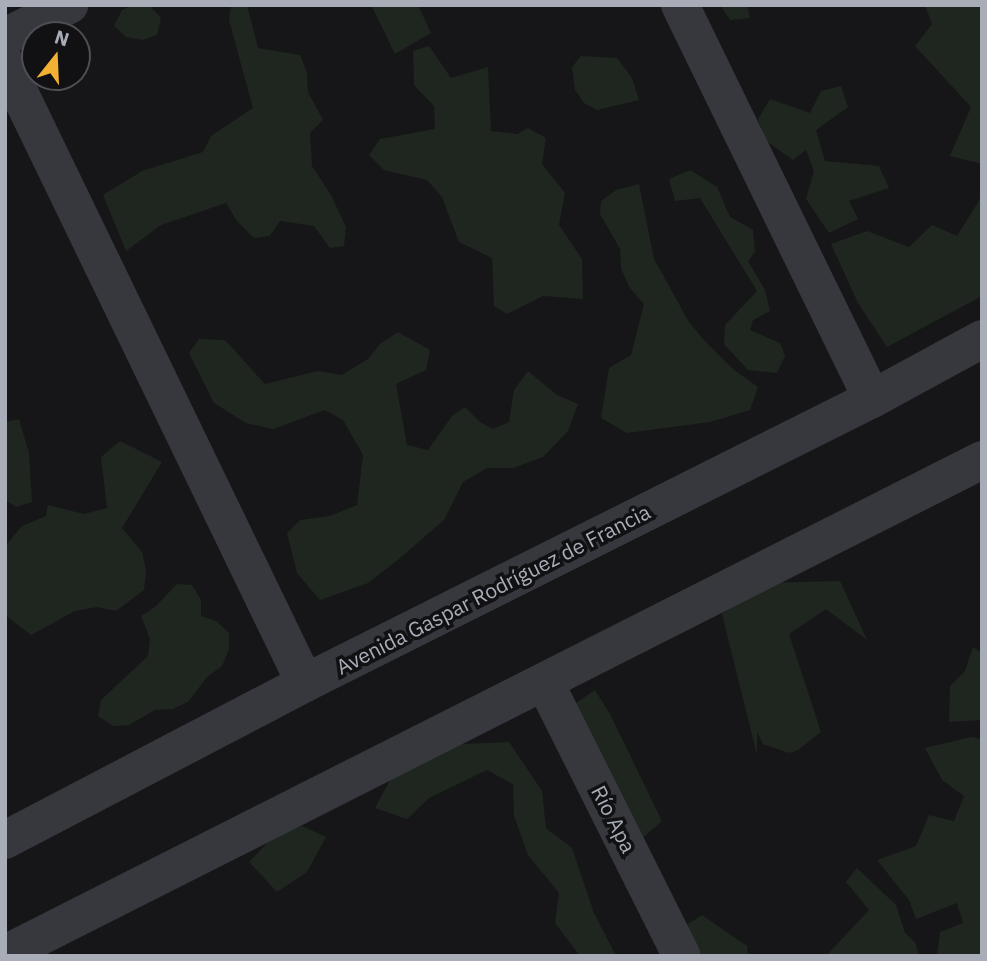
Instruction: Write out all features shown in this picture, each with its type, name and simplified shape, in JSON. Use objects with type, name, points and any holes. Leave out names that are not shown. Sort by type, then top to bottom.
[{"type":"street","points":[[5,37],[69,5]]},
{"type":"street","points":[[680,5],[872,400]]},
{"type":"street","points":[[5,63],[305,683]]},
{"type":"street","name":"Avenida Gaspar Rodríguez de Francia","points":[[5,840],[305,683],[872,400],[982,339]]},
{"type":"street","points":[[5,954],[982,460]]},
{"type":"street","name":"Río Apa","points":[[545,682],[682,956]]},
{"type":"shaded area","points":[[132,5],[149,5],[161,18],[157,35],[143,40],[126,37],[114,26],[122,10]]},
{"type":"shaded area","points":[[231,5],[247,5],[258,48],[300,55],[307,73],[308,92],[323,120],[310,133],[312,166],[331,195],[346,227],[344,246],[330,248],[314,226],[280,221],[270,236],[254,238],[237,221],[226,203],[161,225],[126,251],[103,195],[142,171],[203,152],[211,136],[253,108],[229,20]]},
{"type":"shaded area","points":[[371,5],[418,5],[431,33],[395,54]]},
{"type":"shaded area","points":[[720,5],[747,5],[750,18],[730,20]]},
{"type":"shaded area","points":[[925,5],[982,5],[982,164],[950,156],[971,107],[915,46],[932,24]]},
{"type":"shaded area","points":[[429,46],[451,78],[488,67],[491,131],[517,134],[528,128],[546,138],[542,164],[565,193],[559,225],[582,259],[583,299],[543,296],[507,314],[494,306],[492,258],[459,242],[442,197],[427,180],[384,170],[369,155],[380,139],[435,129],[434,106],[414,85],[413,51]]},
{"type":"shaded area","points":[[581,56],[617,58],[632,78],[639,100],[597,110],[584,103],[575,90],[572,67]]},
{"type":"shaded area","points":[[841,86],[848,107],[816,130],[825,161],[879,166],[889,188],[849,201],[858,219],[829,233],[806,199],[814,171],[806,150],[793,160],[766,141],[758,119],[770,99],[810,113],[821,91]]},
{"type":"shaded area","points":[[690,170],[717,187],[730,217],[753,230],[755,252],[748,261],[765,290],[770,311],[753,320],[750,330],[780,343],[785,356],[777,373],[748,370],[724,344],[725,325],[757,291],[700,198],[675,201],[669,179]]},
{"type":"shaded area","points":[[639,184],[654,259],[689,322],[733,369],[758,387],[750,410],[710,422],[627,433],[601,418],[609,368],[631,355],[644,304],[630,288],[621,269],[620,249],[600,214],[601,201],[616,190]]},
{"type":"shaded area","points":[[982,196],[982,296],[887,347],[858,303],[831,244],[867,231],[909,247],[932,225],[957,236]]},
{"type":"shaded area","points":[[398,332],[430,350],[426,370],[396,384],[407,445],[428,450],[452,416],[465,407],[480,422],[493,429],[509,422],[514,390],[528,371],[557,395],[578,404],[568,431],[543,457],[513,468],[487,468],[463,482],[444,520],[399,559],[368,583],[320,600],[297,573],[287,533],[300,520],[330,516],[357,505],[363,455],[343,420],[325,410],[273,429],[246,423],[214,403],[189,353],[199,339],[225,340],[265,384],[318,371],[342,375],[368,359],[380,344]]},
{"type":"shaded area","points":[[19,419],[29,453],[32,502],[16,507],[5,500],[5,422]]},
{"type":"shaded area","points":[[120,441],[162,462],[122,528],[142,552],[146,570],[144,590],[116,611],[97,607],[75,611],[31,635],[5,615],[5,546],[22,526],[46,516],[48,505],[84,514],[107,508],[101,457]]},
{"type":"shaded area","points":[[840,581],[867,640],[826,609],[789,634],[821,732],[798,750],[789,753],[763,744],[757,732],[757,755],[722,614],[761,583]]},
{"type":"shaded area","points":[[177,584],[192,585],[201,600],[201,616],[216,621],[229,633],[229,649],[222,666],[207,677],[188,702],[173,709],[155,710],[129,725],[113,726],[98,716],[101,700],[148,656],[150,639],[141,616],[155,607]]},
{"type":"shaded area","points":[[973,647],[982,653],[982,720],[949,722],[950,686],[965,671]]},
{"type":"shaded area","points":[[595,690],[610,714],[662,821],[629,850],[566,710]]},
{"type":"shaded area","points":[[971,737],[982,739],[982,956],[937,956],[940,932],[963,923],[957,903],[916,919],[909,900],[877,860],[916,846],[929,815],[954,821],[964,796],[942,780],[925,748]]},
{"type":"shaded area","points":[[509,742],[542,791],[546,828],[572,848],[594,913],[616,956],[580,956],[555,923],[559,893],[528,855],[514,816],[513,784],[487,770],[429,798],[407,819],[375,808],[404,754],[463,744]]},
{"type":"shaded area","points":[[302,826],[326,837],[307,872],[277,892],[249,862],[273,837]]},
{"type":"shaded area","points":[[857,868],[896,905],[905,933],[915,942],[919,956],[826,956],[869,910],[846,882]]},
{"type":"shaded area","points":[[702,915],[747,946],[748,956],[692,956],[683,927]]}]
